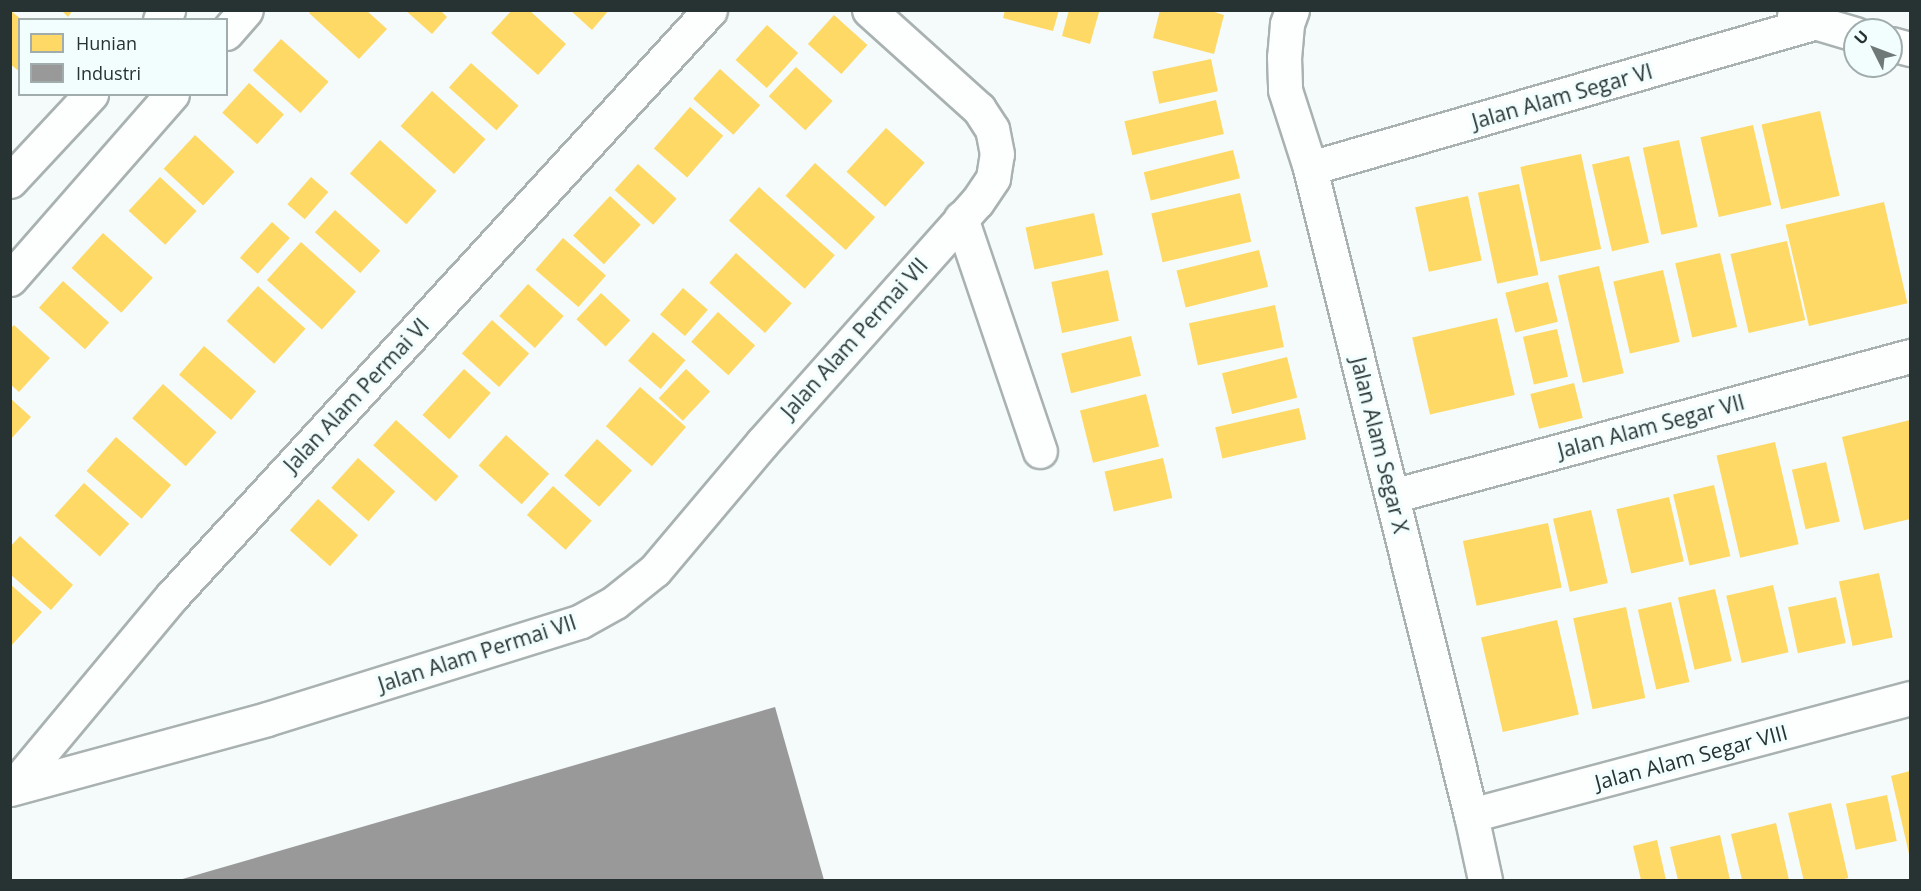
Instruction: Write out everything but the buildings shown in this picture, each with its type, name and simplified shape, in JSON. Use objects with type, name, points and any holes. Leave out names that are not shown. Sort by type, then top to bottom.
[{"type":"street","points":[[228,31],[246,10]]},
{"type":"street","name":"Jalan Alam Permai VI","points":[[11,788],[173,595],[710,10]]},
{"type":"street","name":"Jalan Alam Permai VII","points":[[11,788],[311,705],[581,621],[615,602],[655,570],[762,443],[977,202],[993,178],[997,154],[992,129],[979,109],[869,10]]},
{"type":"street","name":"Jalan Alam Segar X","points":[[1292,10],[1285,46],[1285,90],[1310,168],[1471,815],[1485,880]]},
{"type":"street","points":[[1779,10],[1813,23],[1843,31]]},
{"type":"street","name":"Jalan Alam Segar VI","points":[[1310,168],[1813,23]]},
{"type":"street","points":[[10,181],[89,96]]},
{"type":"street","points":[[10,279],[170,96]]},
{"type":"street","points":[[961,218],[1040,452]]},
{"type":"street","name":"Jalan Alam Segar VII","points":[[1392,496],[1911,356]]},
{"type":"street","name":"Jalan Alam Segar VIII","points":[[1471,815],[1911,698]]}]
